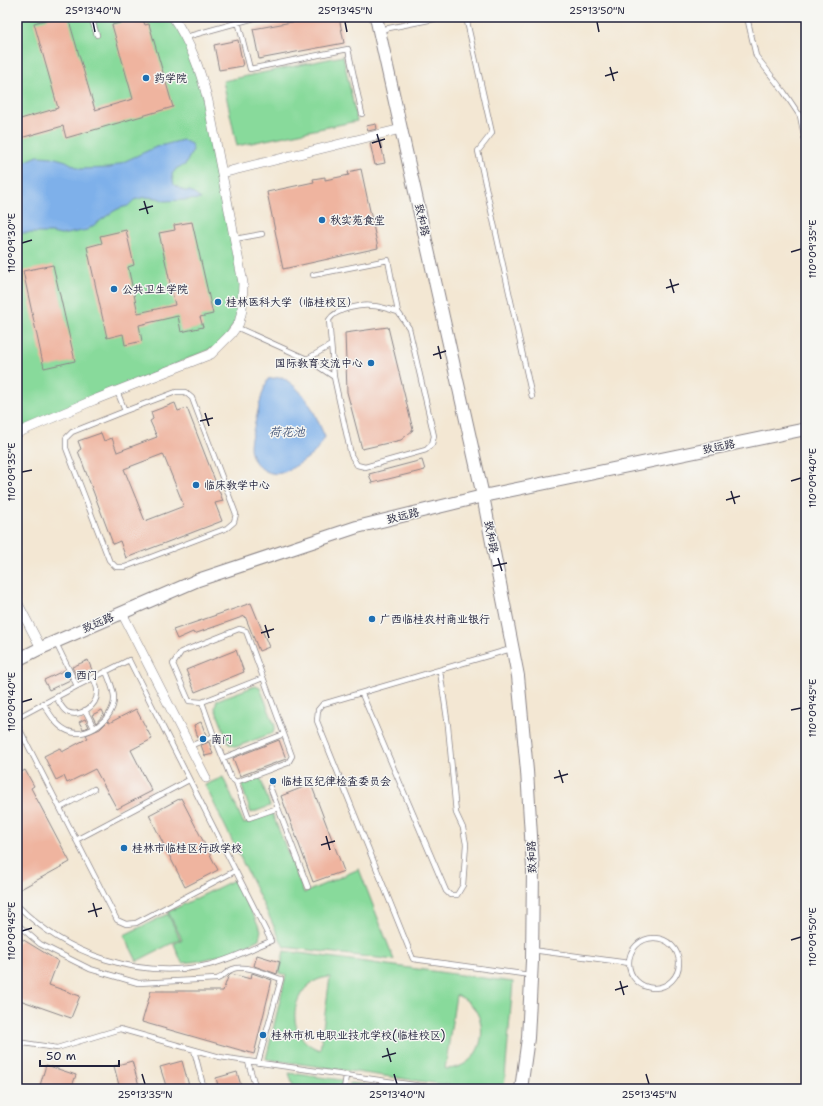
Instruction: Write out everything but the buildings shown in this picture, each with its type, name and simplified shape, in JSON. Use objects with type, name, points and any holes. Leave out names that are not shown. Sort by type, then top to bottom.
[{"type":"main road","name":"致和路","points":[[376,17],[483,496],[518,676],[528,779],[533,868],[532,950],[528,1038],[521,1089]]},
{"type":"main road","name":"致远路","points":[[17,660],[41,648],[198,580],[357,527],[483,496],[806,429]]},
{"type":"street","points":[[17,433],[211,354],[231,334],[238,323],[242,310],[243,283],[201,72],[186,37],[173,17]]},
{"type":"street","points":[[222,173],[401,129]]},
{"type":"street","points":[[17,602],[41,648]]},
{"type":"street","points":[[122,613],[206,778]]},
{"type":"lane","points":[[91,17],[97,35]]},
{"type":"lane","points":[[237,17],[250,68],[348,49],[362,114]]},
{"type":"lane","points":[[186,37],[258,17]]},
{"type":"lane","points":[[379,30],[444,17]]},
{"type":"lane","points":[[466,17],[492,133],[478,152],[532,397]]},
{"type":"lane","points":[[747,17],[756,56],[784,92],[800,116],[806,145]]},
{"type":"lane","points":[[235,239],[262,234]]},
{"type":"lane","points":[[313,276],[388,260],[398,312],[409,328],[434,441],[426,450],[366,467],[360,466],[356,464],[351,455],[334,376],[329,320],[336,313],[352,308],[370,305],[398,312]]},
{"type":"lane","points":[[236,327],[307,359],[334,376]]},
{"type":"lane","points":[[307,359],[331,345]]},
{"type":"lane","points":[[117,391],[125,411]]},
{"type":"lane","points":[[176,392],[185,392],[192,398],[236,514],[234,522],[227,528],[125,567],[116,567],[109,560],[66,448],[66,438],[72,432],[125,411],[176,392]]},
{"type":"lane","points":[[236,782],[288,763],[292,756],[246,631],[239,629],[181,652],[173,664],[189,701],[202,702],[263,678]]},
{"type":"lane","points":[[56,642],[77,686]]},
{"type":"lane","points":[[513,649],[324,704],[318,710],[317,721],[413,959],[531,976]]},
{"type":"lane","points":[[17,718],[129,660],[271,941],[226,959],[194,968],[164,970],[146,968],[94,956],[44,928],[17,905]]},
{"type":"lane","points":[[362,694],[446,891],[450,895],[457,895],[463,885],[466,844],[463,828],[456,813],[448,726],[440,670]]},
{"type":"lane","points":[[43,704],[56,722],[68,731],[80,733],[94,728],[103,722],[114,706],[112,688],[106,671]]},
{"type":"lane","points":[[56,697],[67,712],[75,713],[85,710],[94,703],[97,695],[97,688],[93,678]]},
{"type":"lane","points":[[202,702],[231,778],[236,782],[249,818],[278,808]]},
{"type":"lane","points":[[85,710],[94,728]]},
{"type":"lane","points":[[17,724],[117,920],[126,924],[136,923],[235,871]]},
{"type":"lane","points":[[223,758],[284,734]]},
{"type":"lane","points":[[190,746],[214,736]]},
{"type":"lane","points":[[76,840],[189,780]]},
{"type":"lane","points":[[270,787],[308,887]]},
{"type":"lane","points":[[60,808],[94,789]]},
{"type":"lane","points":[[17,924],[40,944],[90,969],[138,982],[218,979],[222,978],[230,970],[241,967],[281,979],[258,1063]]},
{"type":"lane","points":[[647,938],[655,938],[663,939],[670,943],[677,953],[680,965],[678,973],[673,981],[666,986],[653,988],[641,985],[635,979],[630,972],[629,963],[630,955],[640,942],[647,938]]},
{"type":"lane","points":[[532,950],[629,963]]},
{"type":"lane","points":[[17,1042],[58,1048],[120,1029],[220,1057],[442,1089]]},
{"type":"lane","points":[[194,1050],[204,1089]]},
{"type":"lane","points":[[248,1062],[256,1089]]},
{"type":"lane","points":[[344,1089],[346,1076]]},
{"type":"green space","points":[[17,17],[173,17],[196,59],[241,269],[242,310],[222,344],[17,433]]},
{"type":"green space","points":[[343,56],[357,121],[237,146],[223,81]]},
{"type":"green space","points":[[255,686],[260,688],[275,726],[273,733],[236,747],[229,744],[215,708],[217,700]]},
{"type":"green space","points":[[223,777],[244,824],[272,813],[304,893],[359,869],[394,960],[284,947],[205,785]]},
{"type":"green space","points":[[260,777],[270,806],[251,813],[241,784]]},
{"type":"green space","points":[[234,880],[261,930],[259,939],[233,952],[199,961],[182,963],[174,944],[182,939],[168,912]]},
{"type":"green space","points":[[168,914],[180,939],[137,961],[124,935]]},
{"type":"green space","points":[[284,951],[513,982],[504,1089],[475,1089],[266,1059],[286,975],[279,973]],"holes":[[[330,977],[320,1050],[307,1043],[299,1033],[295,1022],[295,1009],[299,998],[306,987],[317,980]],[[456,995],[468,1002],[477,1012],[481,1025],[481,1037],[478,1049],[470,1059],[459,1066],[445,1069]]]},
{"type":"green space","points":[[289,1073],[342,1080],[341,1089],[294,1089]]},
{"type":"green space","points":[[350,1083],[393,1089],[349,1089]]},
{"type":"water","points":[[183,140],[191,144],[193,150],[185,165],[177,168],[172,174],[174,185],[184,191],[190,191],[201,199],[165,201],[157,198],[145,197],[134,200],[128,206],[114,211],[87,230],[61,235],[52,233],[17,233],[17,165],[38,156],[52,157],[66,161],[80,169],[110,168],[156,147]]},
{"type":"water","name":"荷花池","points":[[282,377],[304,396],[313,410],[325,437],[308,458],[289,470],[276,474],[264,470],[257,464],[252,456],[250,443],[268,379]]},
{"type":"place","name":"药学院","points":[[146,78]]},
{"type":"place","name":"秋实苑食堂","points":[[322,220]]},
{"type":"place","name":"公共卫生学院","points":[[114,289]]},
{"type":"place","name":"桂林医科大学（临桂校区）","points":[[218,302]]},
{"type":"place","name":"国际教育交流中心","points":[[371,363]]},
{"type":"place","name":"临床教学中心","points":[[196,485]]},
{"type":"place","name":"广西临桂农村商业银行","points":[[372,619]]},
{"type":"place","name":"西门","points":[[68,675]]},
{"type":"place","name":"南门","points":[[203,739]]},
{"type":"place","name":"临桂区纪律检查委员会","points":[[273,781]]},
{"type":"place","name":"桂林市临桂区行政学校","points":[[124,848]]},
{"type":"place","name":"桂林市机电职业技术学校(临桂校区)","points":[[263,1035]]}]
